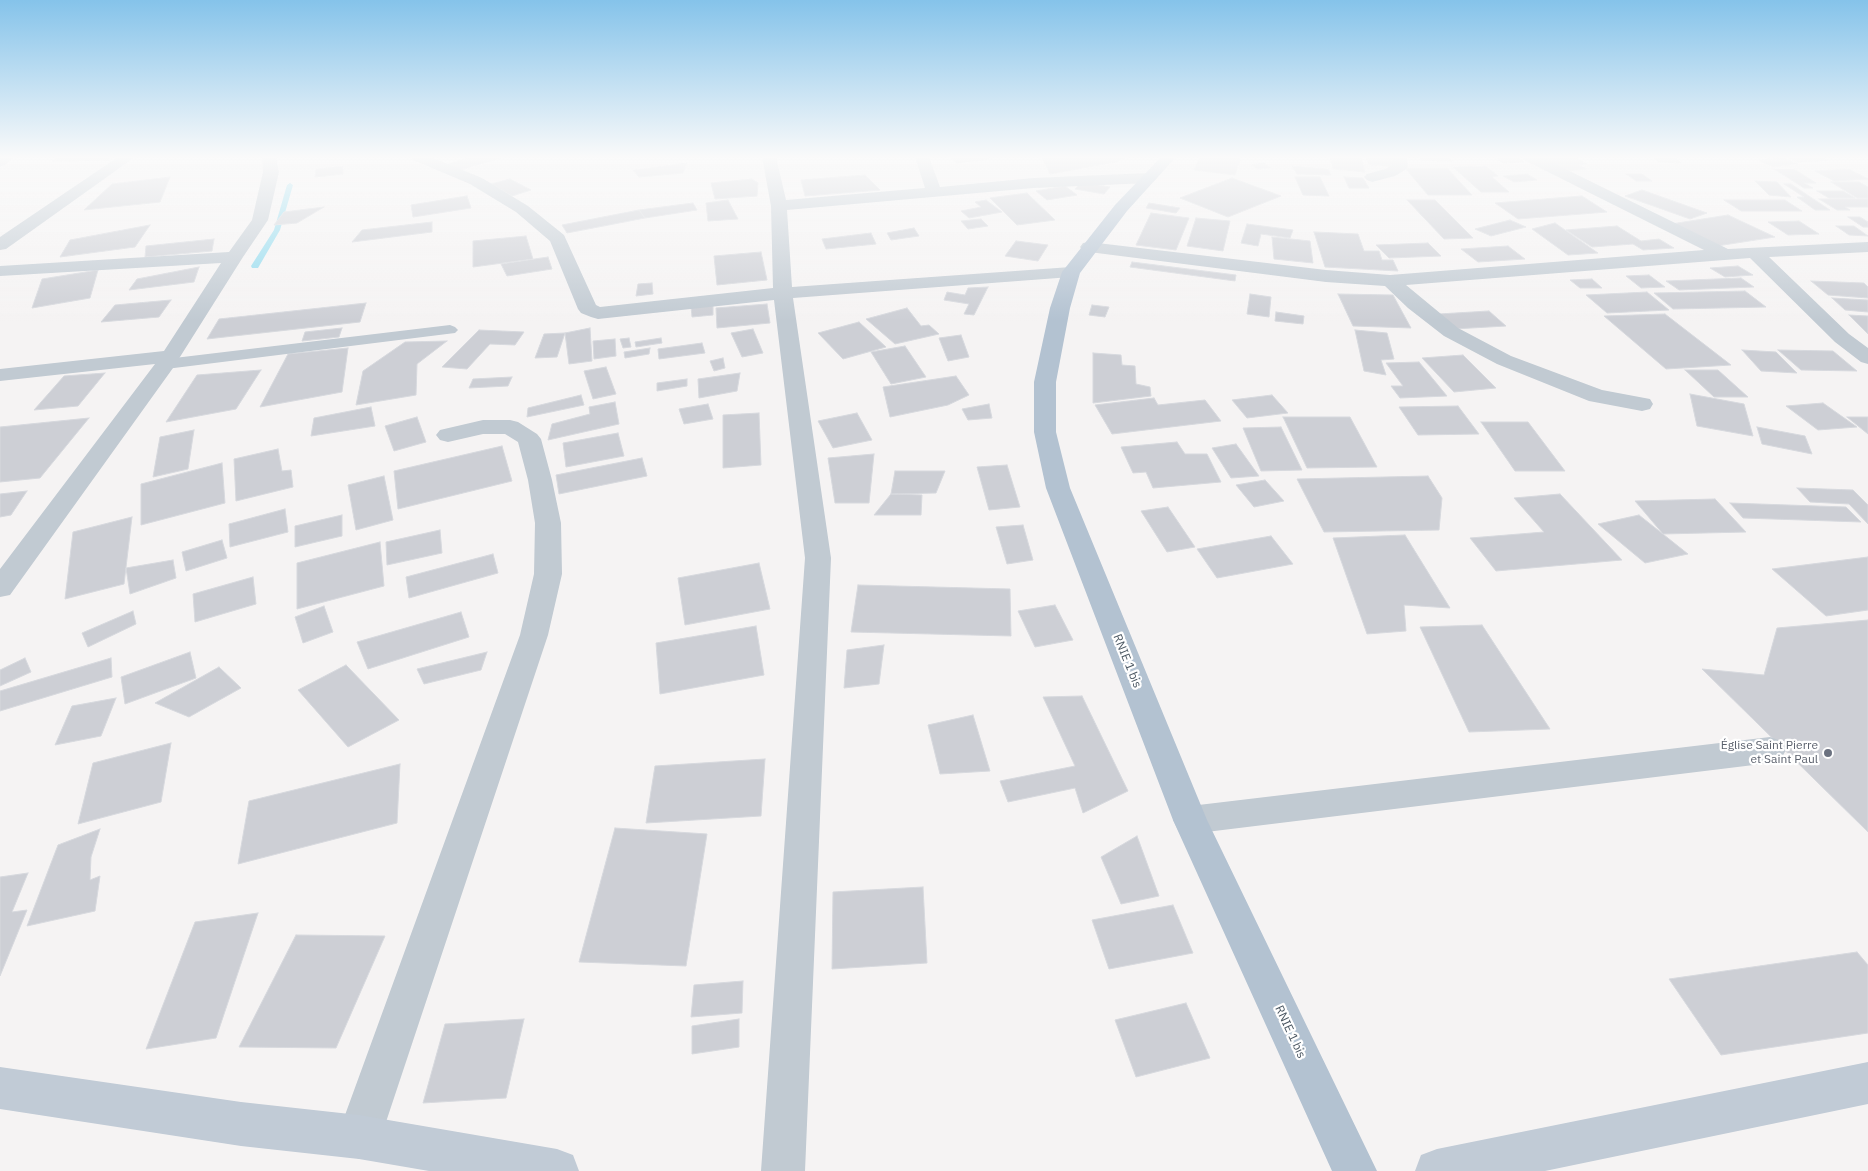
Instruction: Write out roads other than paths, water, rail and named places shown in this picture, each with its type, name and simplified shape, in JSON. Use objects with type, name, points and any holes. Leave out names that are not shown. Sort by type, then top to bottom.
[{"type":"main road","name":"RNIE 1 bis","points":[[1118,212],[1071,272],[1060,308],[1045,382],[1045,432],[1058,488],[1190,820],[1355,1171]]},
{"type":"street","points":[[0,245],[49,212]]},
{"type":"street","points":[[0,588],[169,360],[234,257],[260,220],[262,212]]},
{"type":"street","points":[[526,212],[558,239],[588,309],[598,313],[783,293],[1071,272]]},
{"type":"street","points":[[779,212],[783,293],[818,558],[784,1171]]},
{"type":"street","points":[[1639,212],[1725,254]]},
{"type":"street","points":[[1090,248],[1326,276],[1390,281],[1725,254],[1868,247]]},
{"type":"street","points":[[1755,253],[1842,338],[1868,358]]},
{"type":"street","points":[[0,271],[234,257]]},
{"type":"street","points":[[1390,281],[1415,304],[1451,332],[1504,360],[1597,396],[1642,404]]},
{"type":"street","points":[[0,375],[169,360]]},
{"type":"street","points":[[359,1137],[534,636],[548,574],[548,523],[540,480],[529,439],[510,427],[483,427],[448,435]]},
{"type":"street","points":[[1190,820],[1770,750]]},
{"type":"street","points":[[1437,1171],[1868,1083]]},
{"type":"street","points":[[0,1088],[241,1124],[359,1137],[557,1171]]},
{"type":"lane","points":[[169,360],[450,330]]},
{"type":"waterway","points":[[255,266],[277,230],[282,212]]},
{"type":"place","name":"Église Saint Pierre et Saint Paul","points":[[1828,753]]}]
